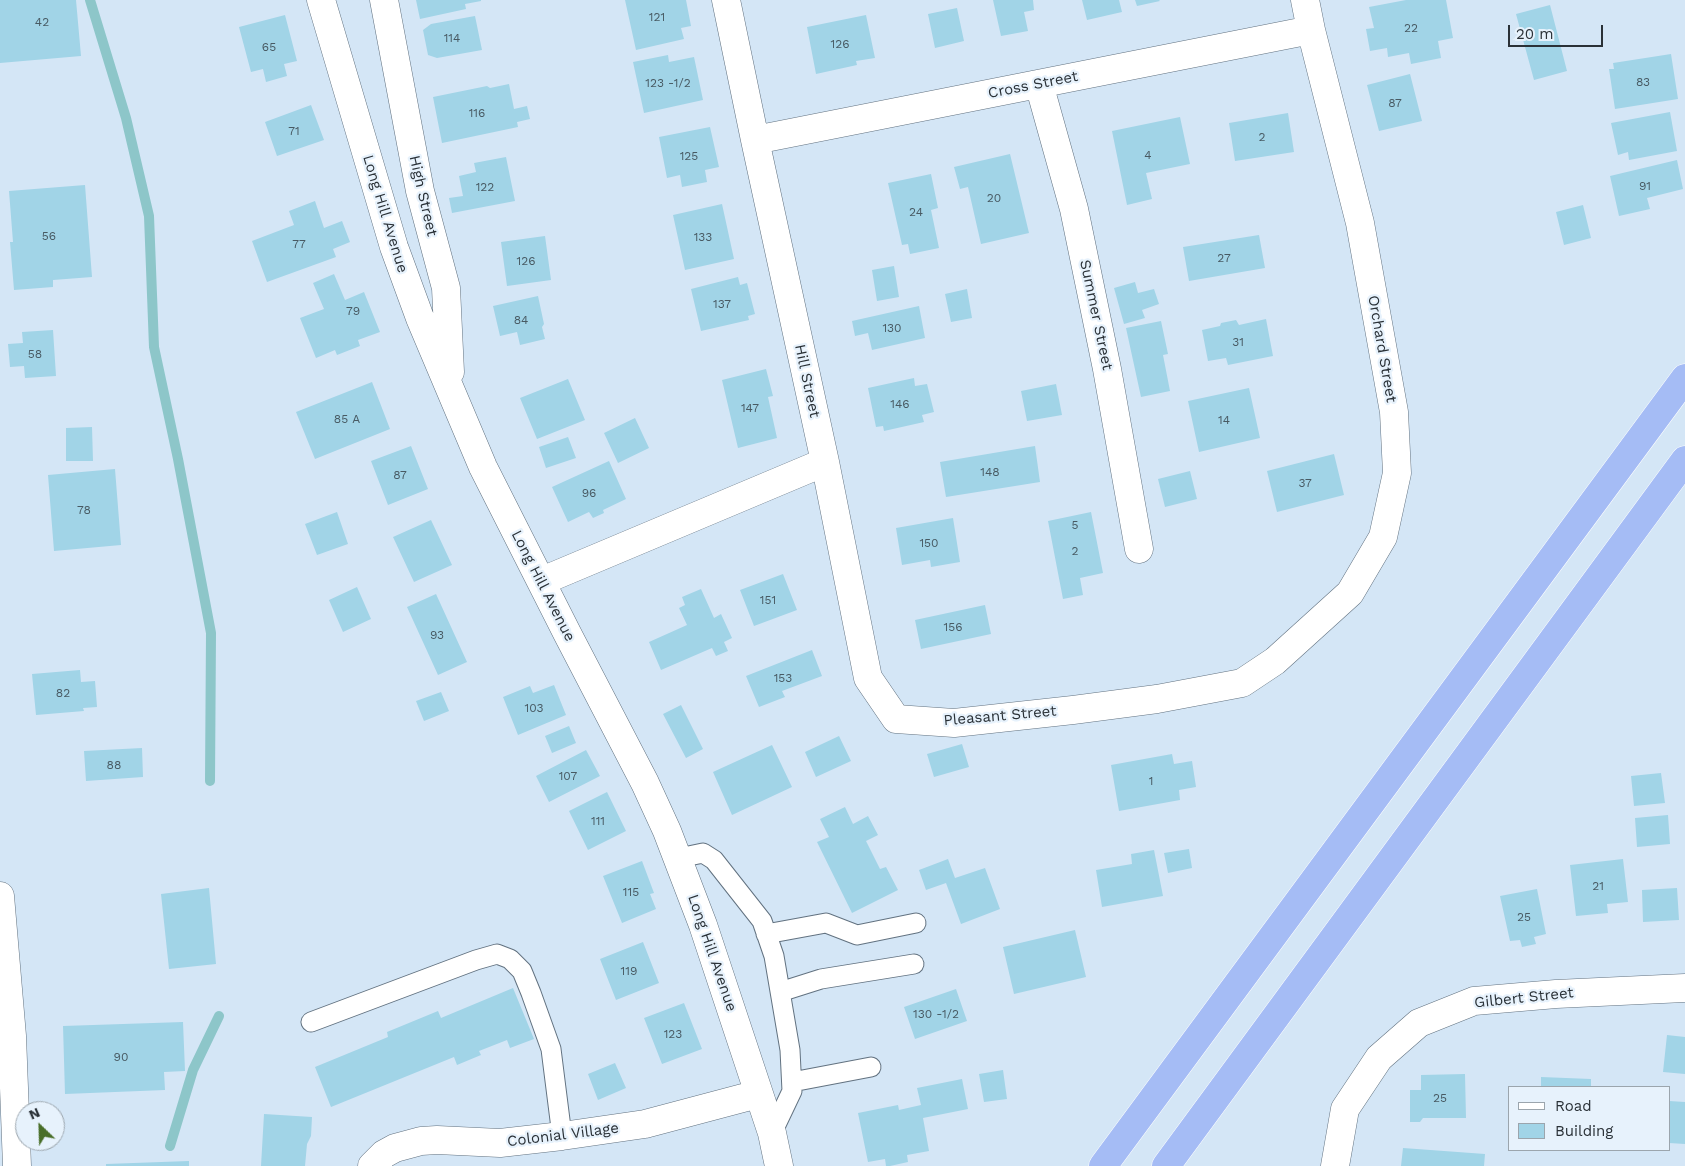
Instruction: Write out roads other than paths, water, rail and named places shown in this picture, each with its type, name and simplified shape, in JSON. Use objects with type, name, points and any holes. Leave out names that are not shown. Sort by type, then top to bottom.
[{"type":"highway","points":[[1103,1166],[1685,378]]},
{"type":"highway","points":[[1166,1166],[1685,460]]},
{"type":"street","name":"Long Hill Avenue","points":[[321,0],[394,247],[450,392],[487,476],[645,783],[679,858],[772,1133],[779,1166]]},
{"type":"street","name":"High Street","points":[[384,0],[420,191],[446,288],[450,392]]},
{"type":"street","name":"Hill Street","points":[[726,0],[825,462]]},
{"type":"street","name":"Orchard Street","points":[[1275,661],[1350,593],[1383,537],[1397,474],[1394,412],[1360,223],[1305,0]]},
{"type":"street","name":"Cross Street","points":[[755,140],[1311,30]]},
{"type":"street","name":"Summer Street","points":[[1039,84],[1074,209],[1107,369],[1140,549]]},
{"type":"street","name":"Pleasant Street","points":[[825,462],[868,678],[896,719],[954,723],[1157,699],[1242,683],[1275,661]]},
{"type":"street","points":[[542,581],[825,462]]},
{"type":"street","points":[[0,896],[11,1154]]},
{"type":"street","name":"Gilbert Street","points":[[1335,1166],[1345,1109],[1379,1058],[1419,1023],[1474,1001],[1556,994],[1685,988]]},
{"type":"street","name":"Colonial Village","points":[[372,1166],[384,1154],[395,1148],[421,1141],[500,1143],[562,1136],[645,1124],[758,1094]]},
{"type":"lane","points":[[679,858],[703,853],[714,860],[762,921],[774,956],[790,1050],[792,1091],[772,1133]]},
{"type":"lane","points":[[766,934],[826,923],[857,935],[916,923]]},
{"type":"lane","points":[[311,1022],[476,960],[497,954],[510,959],[522,972],[551,1049],[562,1136]]},
{"type":"lane","points":[[780,992],[821,979],[914,964]]},
{"type":"lane","points":[[792,1082],[871,1067]]},
{"type":"waterway","points":[[90,0],[126,118],[149,216],[154,347],[178,459],[211,633],[210,781]]},
{"type":"waterway","points":[[170,1146],[193,1070],[219,1016]]}]
